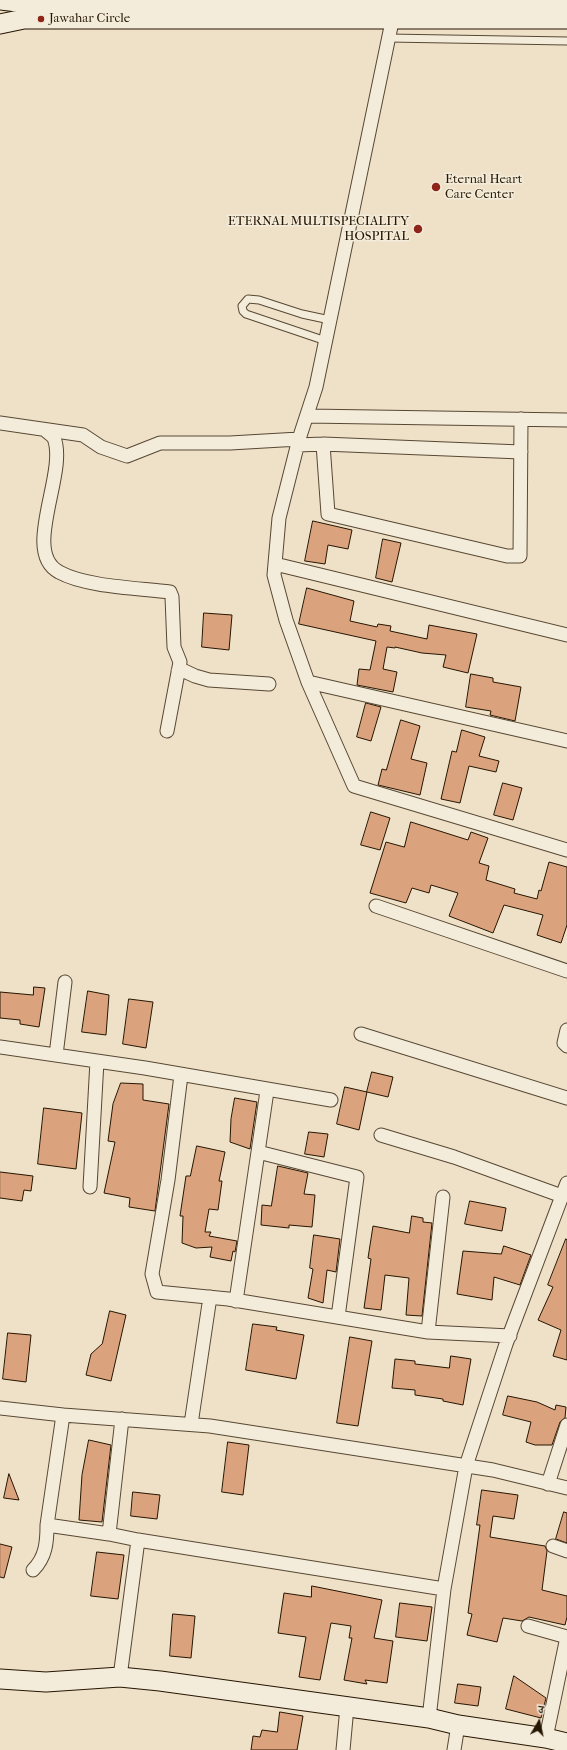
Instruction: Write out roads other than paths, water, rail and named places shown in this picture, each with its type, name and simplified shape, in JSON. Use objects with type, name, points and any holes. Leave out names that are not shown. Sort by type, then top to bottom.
[{"type":"main road","points":[[0,0],[26,3],[395,7],[567,19]]},
{"type":"main road","points":[[0,24],[24,19],[567,1]]},
{"type":"main road","points":[[0,1679],[46,1682],[120,1677],[160,1681],[428,1718],[560,1744]]},
{"type":"street","points":[[395,7],[316,387],[299,442],[279,518],[274,575],[286,620],[308,682],[354,786],[567,850]]},
{"type":"street","points":[[308,416],[567,420]]},
{"type":"street","points":[[323,444],[328,514],[507,556],[520,556],[520,419]]},
{"type":"street","points":[[0,423],[83,435],[101,447],[127,456],[160,442],[299,442],[520,452]]},
{"type":"street","points":[[45,430],[53,437],[56,448],[54,481],[43,538],[45,555],[51,566],[60,573],[76,579],[170,592],[172,597],[174,647],[180,662],[167,731]]},
{"type":"street","points":[[275,564],[567,635]]},
{"type":"street","points":[[178,671],[180,670],[209,680],[270,684]]},
{"type":"street","points":[[308,682],[567,741]]},
{"type":"street","points":[[376,906],[567,970]]},
{"type":"street","points":[[56,1055],[65,982]]},
{"type":"street","points":[[567,1030],[564,1043],[567,1046]]},
{"type":"street","points":[[361,1034],[567,1098]]},
{"type":"street","points":[[0,1047],[97,1061],[331,1100]]},
{"type":"street","points":[[90,1187],[97,1061]]},
{"type":"street","points":[[181,1075],[168,1180],[152,1274],[157,1292],[210,1297],[428,1332],[510,1336]]},
{"type":"street","points":[[236,1301],[267,1090]]},
{"type":"street","points":[[381,1135],[454,1157],[562,1196]]},
{"type":"street","points":[[258,1152],[357,1177],[338,1317]]},
{"type":"street","points":[[428,1718],[444,1589],[466,1466],[510,1336],[567,1183]]},
{"type":"street","points":[[428,1332],[443,1197]]},
{"type":"street","points":[[191,1424],[210,1297]]},
{"type":"street","points":[[0,1408],[63,1415],[210,1426],[493,1470],[567,1488]]},
{"type":"street","points":[[33,1570],[41,1562],[47,1540],[47,1525],[63,1415]]},
{"type":"street","points":[[109,1534],[122,1419]]},
{"type":"street","points":[[548,1484],[567,1425]]},
{"type":"street","points":[[47,1525],[444,1589]]},
{"type":"street","points":[[120,1677],[138,1540]]},
{"type":"street","points":[[553,1546],[567,1551]]},
{"type":"street","points":[[528,1626],[567,1637],[560,1744]]},
{"type":"street","points":[[342,1750],[347,1707]]},
{"type":"street","points":[[454,1750],[458,1725]]},
{"type":"lane","points":[[388,38],[567,41]]},
{"type":"lane","points":[[326,341],[246,314],[243,311],[242,306],[248,299],[259,300],[302,314],[330,320]]},
{"type":"place","name":"Jawahar Circle","points":[[41,19]]},
{"type":"place","name":"Eternal Heart Care Center","points":[[436,187]]},
{"type":"place","name":"ETERNAL MULTISPECIALITY HOSPITAL","points":[[418,229]]}]
